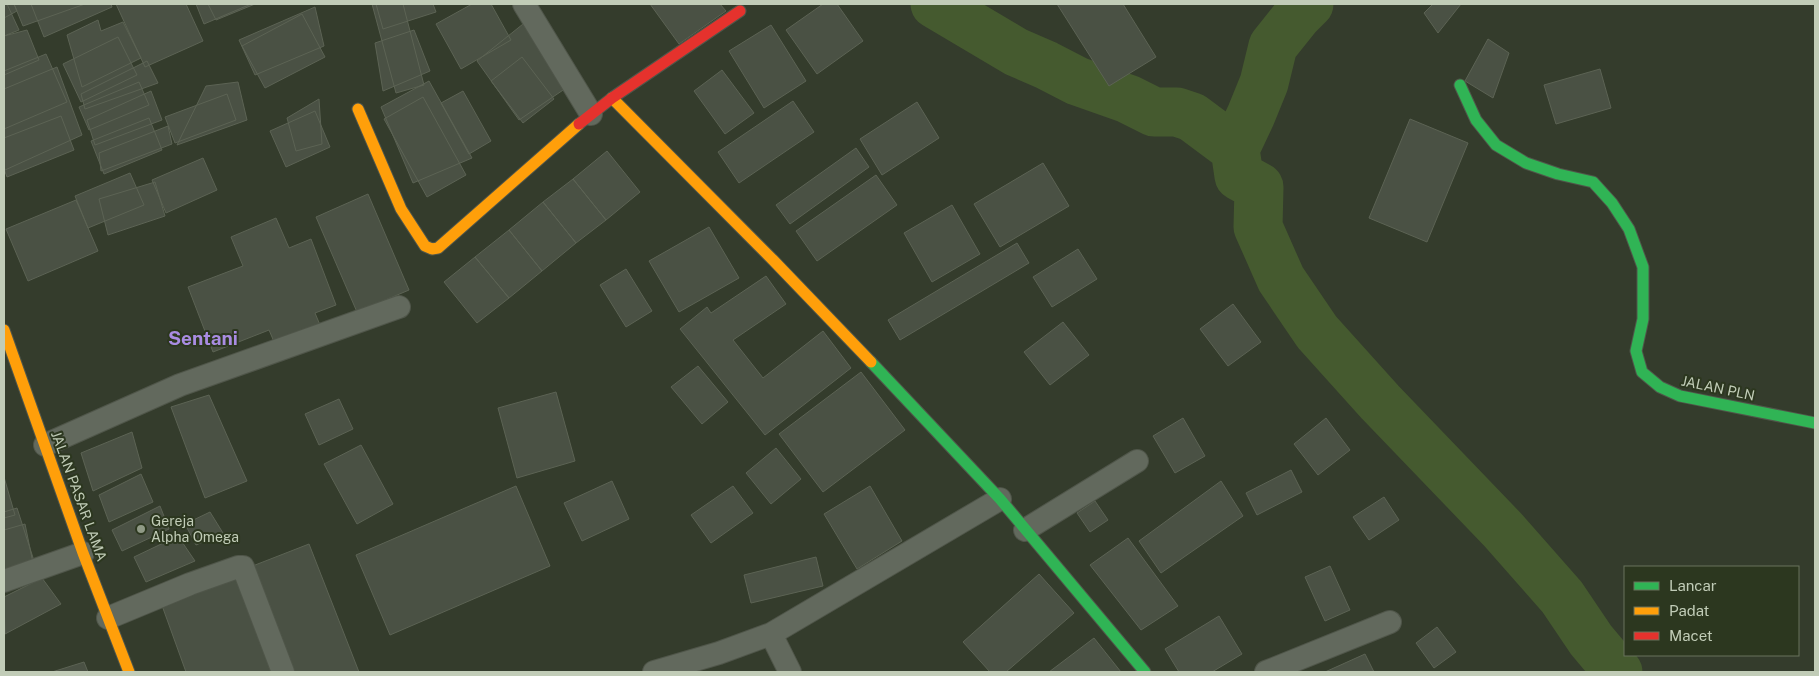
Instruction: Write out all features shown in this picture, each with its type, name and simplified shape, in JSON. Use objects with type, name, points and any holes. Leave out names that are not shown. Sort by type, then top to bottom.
[{"type":"street","points":[[524,4],[591,114]]},
{"type":"street","points":[[358,109],[401,209],[425,246],[432,249],[438,248],[591,114],[740,11]]},
{"type":"street","name":"JALAN PLN","points":[[1460,86],[1476,120],[1496,145],[1526,163],[1558,174],[1593,182],[1612,203],[1629,229],[1643,268],[1643,319],[1636,351],[1642,372],[1660,387],[1680,396],[1815,423]]},
{"type":"street","points":[[612,98],[870,359],[1000,499],[1145,672]]},
{"type":"street","points":[[44,445],[180,385],[399,307]]},
{"type":"street","name":"JALAN PASAR LAMA","points":[[4,330],[83,553],[129,672]]},
{"type":"street","points":[[1025,530],[1136,461]]},
{"type":"street","points":[[654,672],[719,653],[771,634],[1000,499]]},
{"type":"street","points":[[4,581],[83,553]]},
{"type":"street","points":[[108,618],[190,584],[242,567],[283,672]]},
{"type":"street","points":[[1266,672],[1390,622]]},
{"type":"street","points":[[771,634],[790,672]]},
{"type":"building","points":[[4,4],[7,4],[19,30],[4,36]]},
{"type":"building","points":[[4,4],[14,4],[17,11],[4,18]]},
{"type":"building","points":[[14,4],[85,4],[23,26]]},
{"type":"building","points":[[31,4],[111,4],[112,7],[44,37]]},
{"type":"building","points":[[116,4],[186,4],[203,41],[145,67]]},
{"type":"building","points":[[196,4],[251,4],[204,24]]},
{"type":"building","points":[[208,4],[255,4],[216,20]]},
{"type":"building","points":[[372,4],[403,4],[424,85],[396,93]]},
{"type":"building","points":[[376,4],[433,4],[436,12],[383,29]]},
{"type":"building","points":[[472,4],[491,4],[511,40],[461,69],[436,24]]},
{"type":"building","points":[[650,4],[720,4],[726,11],[679,44]]},
{"type":"building","points":[[823,4],[837,4],[863,41],[817,74],[786,30]]},
{"type":"building","points":[[1057,4],[1123,4],[1156,57],[1109,86]]},
{"type":"building","points":[[1433,4],[1461,4],[1438,33],[1424,13]]},
{"type":"building","points":[[315,7],[324,46],[255,75],[239,40]]},
{"type":"building","points":[[302,14],[325,57],[265,88],[242,46]]},
{"type":"building","points":[[98,20],[101,31],[123,22],[141,58],[82,87],[67,35]]},
{"type":"building","points":[[523,24],[572,84],[519,120],[477,61]]},
{"type":"building","points":[[771,25],[806,81],[764,108],[729,51]]},
{"type":"building","points":[[27,30],[39,60],[4,75],[4,36]]},
{"type":"building","points":[[414,30],[430,71],[383,91],[375,43]]},
{"type":"building","points":[[118,37],[137,75],[81,102],[63,64]]},
{"type":"building","points":[[1488,39],[1509,53],[1493,98],[1465,81]]},
{"type":"building","points":[[46,54],[67,102],[4,129],[4,71]]},
{"type":"building","points":[[522,57],[554,99],[523,123],[491,81]]},
{"type":"building","points":[[147,61],[158,83],[85,109],[81,94]]},
{"type":"building","points":[[57,67],[82,135],[5,170],[4,89]]},
{"type":"building","points":[[1600,69],[1611,108],[1556,124],[1544,85]]},
{"type":"building","points":[[722,70],[754,113],[725,134],[694,91]]},
{"type":"building","points":[[429,81],[472,158],[413,183],[381,107]]},
{"type":"building","points":[[139,82],[149,105],[89,130],[79,107]]},
{"type":"building","points":[[238,82],[247,120],[177,145],[206,86]]},
{"type":"building","points":[[151,91],[162,120],[95,145],[87,120]]},
{"type":"building","points":[[463,91],[491,141],[469,154],[441,103]]},
{"type":"building","points":[[227,94],[236,120],[175,143],[165,117]]},
{"type":"building","points":[[423,97],[466,175],[427,197],[384,119]]},
{"type":"building","points":[[319,99],[322,144],[296,151],[287,118]]},
{"type":"building","points":[[793,101],[814,132],[739,183],[718,152]]},
{"type":"building","points":[[917,102],[939,138],[882,175],[860,139]]},
{"type":"building","points":[[315,111],[330,147],[286,167],[270,131]]},
{"type":"building","points":[[61,116],[74,150],[7,177],[4,169],[4,138]]},
{"type":"building","points":[[149,118],[162,150],[104,174],[91,141]]},
{"type":"building","points":[[1410,119],[1468,143],[1427,242],[1369,218]]},
{"type":"building","points":[[168,126],[172,144],[101,171],[99,153]]},
{"type":"building","points":[[856,148],[869,167],[790,224],[776,205]]},
{"type":"building","points":[[607,151],[640,192],[606,220],[573,179]]},
{"type":"building","points":[[203,158],[217,190],[166,213],[152,180]]},
{"type":"building","points":[[1043,163],[1069,206],[1000,247],[974,204]]},
{"type":"building","points":[[130,173],[144,205],[88,228],[75,196]]},
{"type":"building","points":[[876,175],[897,205],[817,261],[796,231]]},
{"type":"building","points":[[573,179],[606,220],[576,243],[543,202]]},
{"type":"building","points":[[155,182],[165,216],[108,235],[99,199]]},
{"type":"building","points":[[368,194],[409,290],[357,312],[316,217]]},
{"type":"building","points":[[76,200],[98,251],[28,281],[6,229]]},
{"type":"building","points":[[543,202],[576,243],[542,271],[509,230]]},
{"type":"building","points":[[952,205],[980,254],[932,282],[904,233]]},
{"type":"building","points":[[276,218],[289,248],[311,239],[336,305],[315,313],[320,325],[275,344],[269,330],[213,352],[188,287],[243,266],[231,237]]},
{"type":"building","points":[[709,227],[739,278],[679,312],[649,261]]},
{"type":"building","points":[[509,230],[542,271],[509,298],[475,257]]},
{"type":"building","points":[[1017,243],[1029,263],[900,340],[888,320]]},
{"type":"building","points":[[1078,249],[1097,279],[1052,307],[1033,277]]},
{"type":"building","points":[[475,257],[509,298],[477,323],[444,282]]},
{"type":"building","points":[[626,269],[652,311],[626,327],[600,285]]},
{"type":"building","points":[[766,276],[786,304],[733,340],[763,378],[823,331],[851,368],[765,435],[680,329],[707,307],[711,313]]},
{"type":"building","points":[[1233,304],[1261,342],[1228,366],[1200,329]]},
{"type":"building","points":[[1063,322],[1089,355],[1050,385],[1024,352]]},
{"type":"building","points":[[698,366],[728,402],[702,424],[671,387]]},
{"type":"building","points":[[861,372],[905,430],[823,492],[779,434]]},
{"type":"building","points":[[556,392],[575,461],[517,478],[498,408]]},
{"type":"building","points":[[209,395],[247,481],[205,498],[171,407]]},
{"type":"building","points":[[339,399],[353,429],[319,445],[305,414]]},
{"type":"building","points":[[1183,418],[1205,456],[1175,473],[1153,436]]},
{"type":"building","points":[[1326,418],[1350,450],[1318,475],[1294,444]]},
{"type":"building","points":[[132,432],[142,468],[93,491],[81,453]]},
{"type":"building","points":[[361,445],[393,504],[357,524],[324,464]]},
{"type":"building","points":[[776,448],[801,479],[771,504],[746,473]]},
{"type":"building","points":[[1291,470],[1302,492],[1257,515],[1246,493]]},
{"type":"building","points":[[141,474],[153,502],[109,522],[99,495]]},
{"type":"building","points":[[4,477],[15,515],[4,518]]},
{"type":"building","points":[[612,481],[629,519],[582,541],[564,503]]},
{"type":"building","points":[[1221,481],[1243,516],[1161,573],[1139,541]]},
{"type":"building","points":[[516,486],[550,566],[390,635],[356,555]]},
{"type":"building","points":[[733,486],[753,513],[711,543],[691,515]]},
{"type":"building","points":[[870,486],[902,541],[857,569],[824,514]]},
{"type":"building","points":[[1384,497],[1399,520],[1369,540],[1353,517]]},
{"type":"building","points":[[1095,501],[1108,520],[1090,532],[1077,513]]},
{"type":"building","points":[[160,506],[169,529],[122,551],[112,530]]},
{"type":"building","points":[[17,508],[36,567],[4,578],[4,512]]},
{"type":"building","points":[[210,512],[223,533],[196,545],[185,524]]},
{"type":"building","points":[[25,524],[33,563],[4,573],[4,530]]},
{"type":"building","points":[[178,536],[195,561],[146,582],[134,557]]},
{"type":"building","points":[[1128,538],[1178,606],[1141,630],[1090,565]]},
{"type":"building","points":[[309,544],[359,672],[290,672],[250,567]]},
{"type":"building","points":[[816,557],[823,586],[751,603],[744,575]]},
{"type":"building","points":[[1330,566],[1350,610],[1325,621],[1305,577]]},
{"type":"building","points":[[235,573],[271,672],[186,672],[160,600]]},
{"type":"building","points":[[1039,574],[1074,613],[1006,672],[990,672],[963,642]]},
{"type":"building","points":[[42,578],[61,604],[5,634],[4,597]]},
{"type":"building","points":[[1219,616],[1242,654],[1212,672],[1179,672],[1165,649]]},
{"type":"building","points":[[1437,627],[1456,652],[1434,668],[1416,643]]},
{"type":"building","points":[[1094,638],[1121,672],[1049,672]]},
{"type":"building","points":[[1365,654],[1374,672],[1325,672]]},
{"type":"building","points":[[84,662],[88,672],[52,672]]},
{"type":"waterway","points":[[935,4],[1016,52],[1077,81],[1128,99],[1154,112],[1177,112],[1192,117],[1235,149]]},
{"type":"waterway","points":[[1309,4],[1273,46],[1264,83],[1235,149],[1239,176],[1259,187],[1258,227],[1281,279],[1317,332],[1380,402],[1503,530],[1562,597],[1591,640],[1618,672]]},
{"type":"traffic: fast","points":[[1460,85],[1476,120],[1496,145],[1526,163],[1558,174],[1593,182],[1612,203],[1629,229],[1643,267],[1643,319],[1636,351],[1642,372],[1660,387],[1680,396],[1815,423]]},
{"type":"traffic: fast","points":[[871,362],[1000,499],[1145,672]]},
{"type":"traffic: slow","points":[[612,98],[871,362]]},
{"type":"traffic: slow","points":[[358,109],[401,209],[425,246],[432,249],[438,248],[579,124]]},
{"type":"traffic: slow","points":[[4,330],[83,553],[129,672]]},
{"type":"traffic: jam","points":[[579,124],[612,98],[740,11]]},
{"type":"place","name":"Gereja Alpha Omega","points":[[141,529]]},
{"type":"district","name":"Sentani","points":[[203,338]]}]
